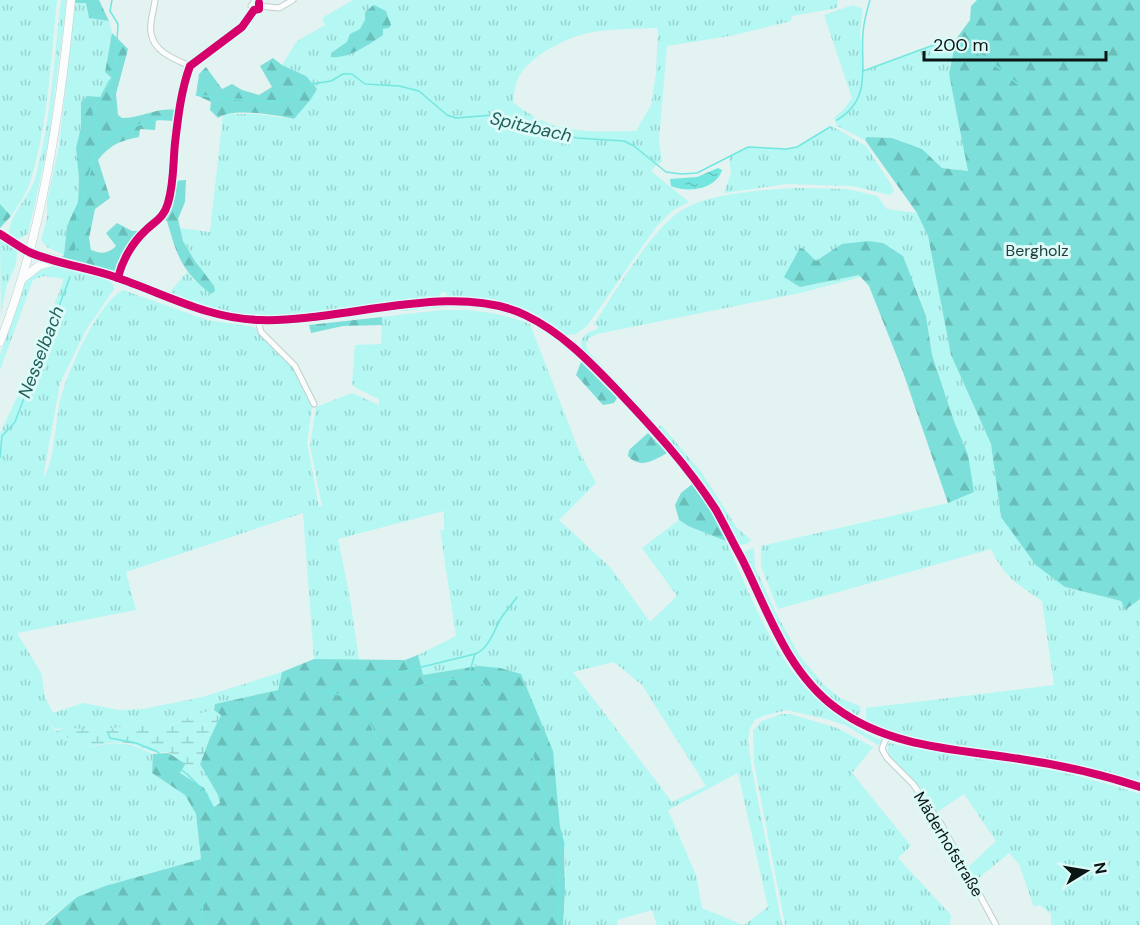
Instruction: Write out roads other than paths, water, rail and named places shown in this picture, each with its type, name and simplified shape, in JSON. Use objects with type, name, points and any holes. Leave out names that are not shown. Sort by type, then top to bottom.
[{"type":"street","points":[[0,342],[11,315],[28,252],[57,122],[71,0]]},
{"type":"street","points":[[155,0],[150,33],[154,43],[170,57],[190,66]]},
{"type":"street","points":[[257,8],[279,8],[293,0]]},
{"type":"street","points":[[118,278],[129,251],[145,231],[157,223],[168,205],[173,181],[175,144],[190,66],[242,27],[257,8],[258,3],[253,1]]},
{"type":"street","points":[[0,234],[28,252],[118,278],[203,310],[258,320],[347,314],[408,305],[466,301],[492,304],[520,313],[555,332],[572,346],[621,394],[688,471],[716,510],[781,642],[810,685],[836,708],[887,736],[932,747],[1082,770],[1140,787]]},
{"type":"street","points":[[21,279],[36,268],[58,260]]},
{"type":"street","points":[[258,320],[261,332],[295,366],[314,404]]},
{"type":"street","name":"Mäderhofstraße","points":[[887,736],[882,750],[913,784],[941,824],[996,925]]},
{"type":"water","points":[[718,168],[722,170],[719,177],[707,186],[685,189],[671,186],[670,179],[697,177]]},
{"type":"waterway","points":[[101,142],[93,112],[115,74],[118,24],[110,11],[112,0]]},
{"type":"waterway","name":"Spitzbach","points":[[837,120],[848,112],[860,92],[863,69],[863,32],[870,0]]},
{"type":"waterway","points":[[863,71],[939,43],[952,43],[964,46],[987,59],[1029,94]]},
{"type":"waterway","name":"Spitzbach","points":[[196,95],[258,101],[294,99],[301,87],[331,81],[343,74],[352,74],[365,84],[399,86],[419,91],[447,115],[456,118],[493,115],[577,138],[624,141],[634,146],[666,172],[681,174],[697,173],[748,147],[786,149],[797,147],[830,127]]},
{"type":"waterway","name":"Nesselbach","points":[[76,252],[76,222],[97,147],[121,132],[170,117]]},
{"type":"waterway","name":"Nesselbach","points":[[0,458],[2,436],[15,422],[70,277]]},
{"type":"waterway","points":[[469,674],[475,654],[488,644],[501,618],[517,597]]},
{"type":"waterway","points":[[329,691],[357,676],[378,672],[401,672],[475,654]]},
{"type":"waterway","points":[[323,693],[338,695],[362,707],[392,692],[418,687],[433,680],[459,679],[471,675],[481,681],[529,742],[540,783],[554,820]]},
{"type":"waterway","points":[[362,707],[391,766],[401,858]]},
{"type":"waterway","points":[[108,733],[110,738],[136,743],[156,751],[187,774],[207,794],[217,829],[218,852],[212,886],[203,905],[200,925]]},
{"type":"waterway","points":[[557,827],[564,844],[559,856],[558,925]]},
{"type":"park label","name":"Bergholz","points":[[1037,250]]}]
